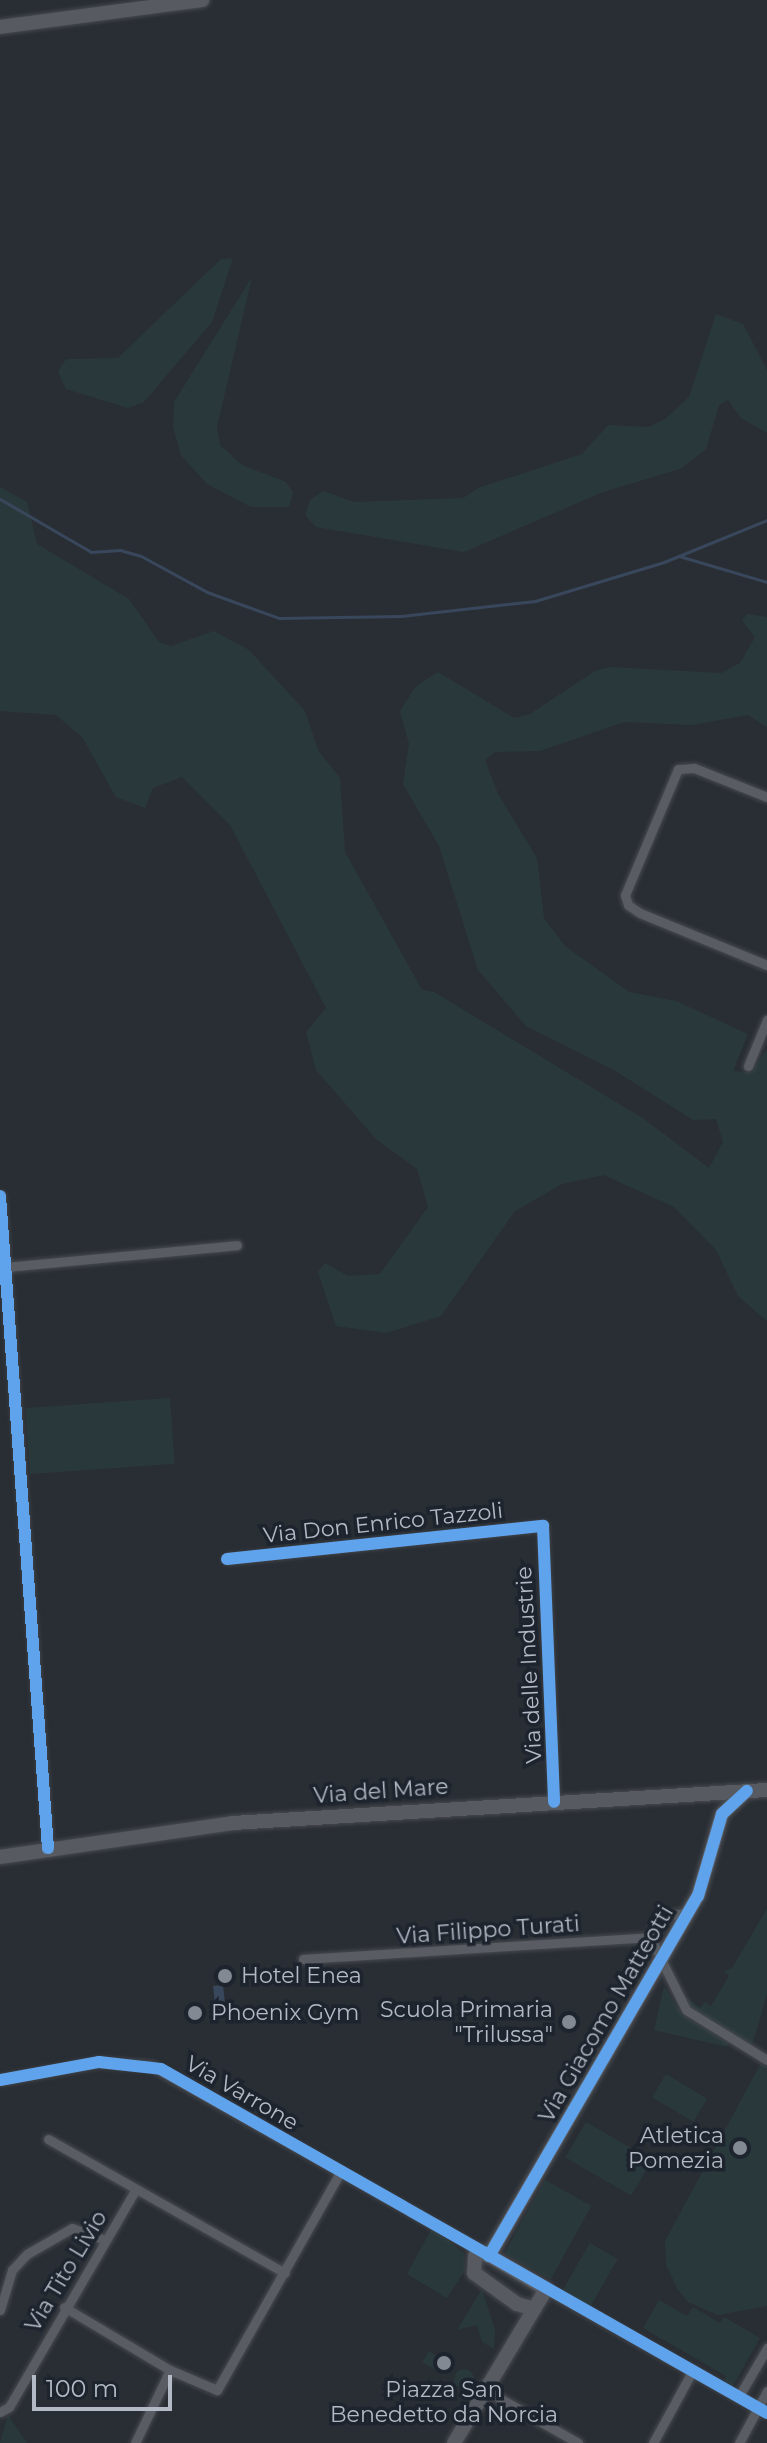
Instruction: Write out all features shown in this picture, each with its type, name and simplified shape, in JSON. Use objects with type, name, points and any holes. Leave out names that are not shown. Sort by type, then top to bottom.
[{"type":"street","points":[[0,27],[202,0]]},
{"type":"street","points":[[767,797],[694,768],[678,769],[625,897],[640,913],[767,965]]},
{"type":"street","points":[[748,1066],[767,1020]]},
{"type":"street","points":[[0,1196],[48,1848]]},
{"type":"street","points":[[5,1267],[237,1245]]},
{"type":"street","name":"Via Don Enrico Tazzoli","points":[[227,1559],[543,1526]]},
{"type":"street","name":"Via delle Industrie","points":[[543,1526],[554,1802]]},
{"type":"street","name":"Via del Mare","points":[[0,1857],[233,1823],[767,1790]]},
{"type":"street","points":[[697,1793],[712,1803],[719,1819],[747,1791]]},
{"type":"street","name":"Via Giacomo Matteotti","points":[[472,2270],[475,2256],[487,2254],[688,1913],[707,1873],[719,1819]]},
{"type":"street","points":[[688,1913],[660,1916],[650,1937],[686,2010],[767,2060]]},
{"type":"street","name":"Via Filippo Turati","points":[[303,1959],[650,1937]]},
{"type":"street","name":"Via Varrone","points":[[0,2080],[99,2062],[147,2065],[763,2410]]},
{"type":"street","points":[[48,2139],[285,2273]]},
{"type":"street","points":[[64,2307],[170,2370],[212,2391],[224,2382],[340,2173]]},
{"type":"street","name":"Via Tito Livio","points":[[1,2412],[136,2189]]},
{"type":"street","points":[[0,2310],[9,2276],[24,2256],[72,2228],[105,2240]]},
{"type":"street","name":"Via Varrone","points":[[445,2231],[463,2248],[472,2270]]},
{"type":"street","points":[[472,2270],[512,2301],[534,2309]]},
{"type":"street","points":[[454,2443],[546,2289]]},
{"type":"street","points":[[510,2349],[515,2320],[512,2301]]},
{"type":"street","points":[[739,2396],[767,2348]]},
{"type":"street","points":[[135,2443],[170,2370]]},
{"type":"street","points":[[653,2443],[693,2370]]},
{"type":"street","points":[[487,2391],[578,2443]]},
{"type":"street","points":[[739,2443],[763,2410],[767,2391]]},
{"type":"shaded area","points":[[233,258],[212,322],[144,402],[128,408],[66,389],[58,371],[66,359],[118,358],[221,259]]},
{"type":"shaded area","points":[[252,277],[217,427],[220,445],[242,465],[286,482],[293,493],[289,507],[251,507],[207,484],[181,455],[173,427],[174,402]]},
{"type":"shaded area","points":[[716,314],[743,324],[767,370],[767,433],[741,418],[728,400],[719,405],[706,449],[680,469],[603,492],[464,552],[316,527],[305,515],[310,500],[323,491],[354,502],[463,498],[478,488],[582,454],[608,425],[649,427],[665,419],[689,397]]},
{"type":"shaded area","points":[[0,487],[27,502],[37,544],[129,599],[159,642],[171,646],[214,631],[249,650],[305,711],[318,750],[340,778],[345,852],[422,990],[434,992],[644,1119],[709,1168],[723,1142],[716,1119],[693,1120],[614,1070],[526,1026],[478,970],[439,846],[403,784],[409,744],[400,711],[416,686],[438,672],[514,718],[530,714],[595,671],[611,667],[721,673],[740,663],[755,637],[742,621],[747,614],[767,617],[767,727],[748,715],[692,725],[624,722],[540,751],[495,752],[485,760],[498,794],[537,858],[544,918],[565,946],[629,992],[676,1001],[748,1034],[733,1071],[751,1072],[767,1049],[767,1321],[738,1296],[716,1250],[674,1207],[604,1175],[562,1184],[515,1211],[441,1316],[386,1333],[336,1326],[318,1272],[325,1263],[348,1276],[380,1274],[428,1207],[417,1169],[376,1139],[316,1070],[306,1032],[326,1008],[230,825],[182,777],[153,788],[145,808],[116,797],[82,737],[56,715],[0,711]]},
{"type":"shaded area","points":[[170,1398],[175,1464],[30,1474],[25,1408]]},
{"type":"shaded area","points":[[767,1909],[767,1994],[752,2046],[691,2010],[683,1994],[700,2008],[705,2002],[711,2006],[729,1976],[724,1972],[732,1968]]},
{"type":"shaded area","points":[[664,1986],[682,2015],[729,2043],[727,2047],[654,2030]]},
{"type":"shaded area","name":"Atletica Pomezia","points":[[761,2063],[767,2066],[767,2306],[718,2315],[688,2302],[678,2290],[666,2265],[665,2241]]},
{"type":"shaded area","points":[[666,2074],[707,2099],[693,2122],[652,2097]]},
{"type":"shaded area","points":[[586,2122],[652,2160],[631,2196],[566,2158]]},
{"type":"shaded area","points":[[545,2180],[591,2206],[551,2279],[504,2253]]},
{"type":"shaded area","points":[[432,2228],[464,2253],[465,2270],[447,2298],[407,2274]]},
{"type":"shaded area","points":[[590,2243],[618,2259],[591,2306],[563,2290]]},
{"type":"shaded area","points":[[482,2289],[495,2330],[494,2349],[482,2342],[477,2325],[457,2330]]},
{"type":"shaded area","points":[[659,2300],[687,2316],[693,2307],[720,2323],[724,2317],[760,2338],[733,2386],[724,2381],[726,2376],[643,2328]]},
{"type":"shaded area","points":[[429,2351],[451,2364],[445,2376],[422,2362]]},
{"type":"shaded area","points":[[464,2369],[471,2372],[474,2379],[471,2386],[464,2389],[457,2386],[454,2379],[457,2372]]},
{"type":"shaded area","points":[[8,2415],[27,2443],[0,2443]]},
{"type":"water","points":[[223,1985],[226,2012],[216,2013],[213,1986]]},
{"type":"waterway","points":[[0,499],[91,552],[120,550],[141,556],[207,592],[279,618],[401,616],[535,601],[664,562],[767,520]]},
{"type":"waterway","points":[[679,556],[767,582]]},
{"type":"cycle path","points":[[0,1196],[48,1848]]},
{"type":"cycle path","points":[[227,1559],[543,1526],[554,1802]]},
{"type":"cycle path","points":[[489,2256],[698,1896],[722,1814],[747,1791]]},
{"type":"cycle path","points":[[0,2080],[99,2062],[161,2069],[767,2413]]},
{"type":"place","name":"Hotel Enea","points":[[225,1976]]},
{"type":"place","name":"Phoenix Gym","points":[[195,2013]]},
{"type":"place","name":"Scuola Primaria \"Trilussa\"","points":[[569,2022]]},
{"type":"place","name":"Atletica Pomezia","points":[[740,2148]]},
{"type":"place","name":"Piazza San Benedetto da Norcia","points":[[444,2363]]}]
